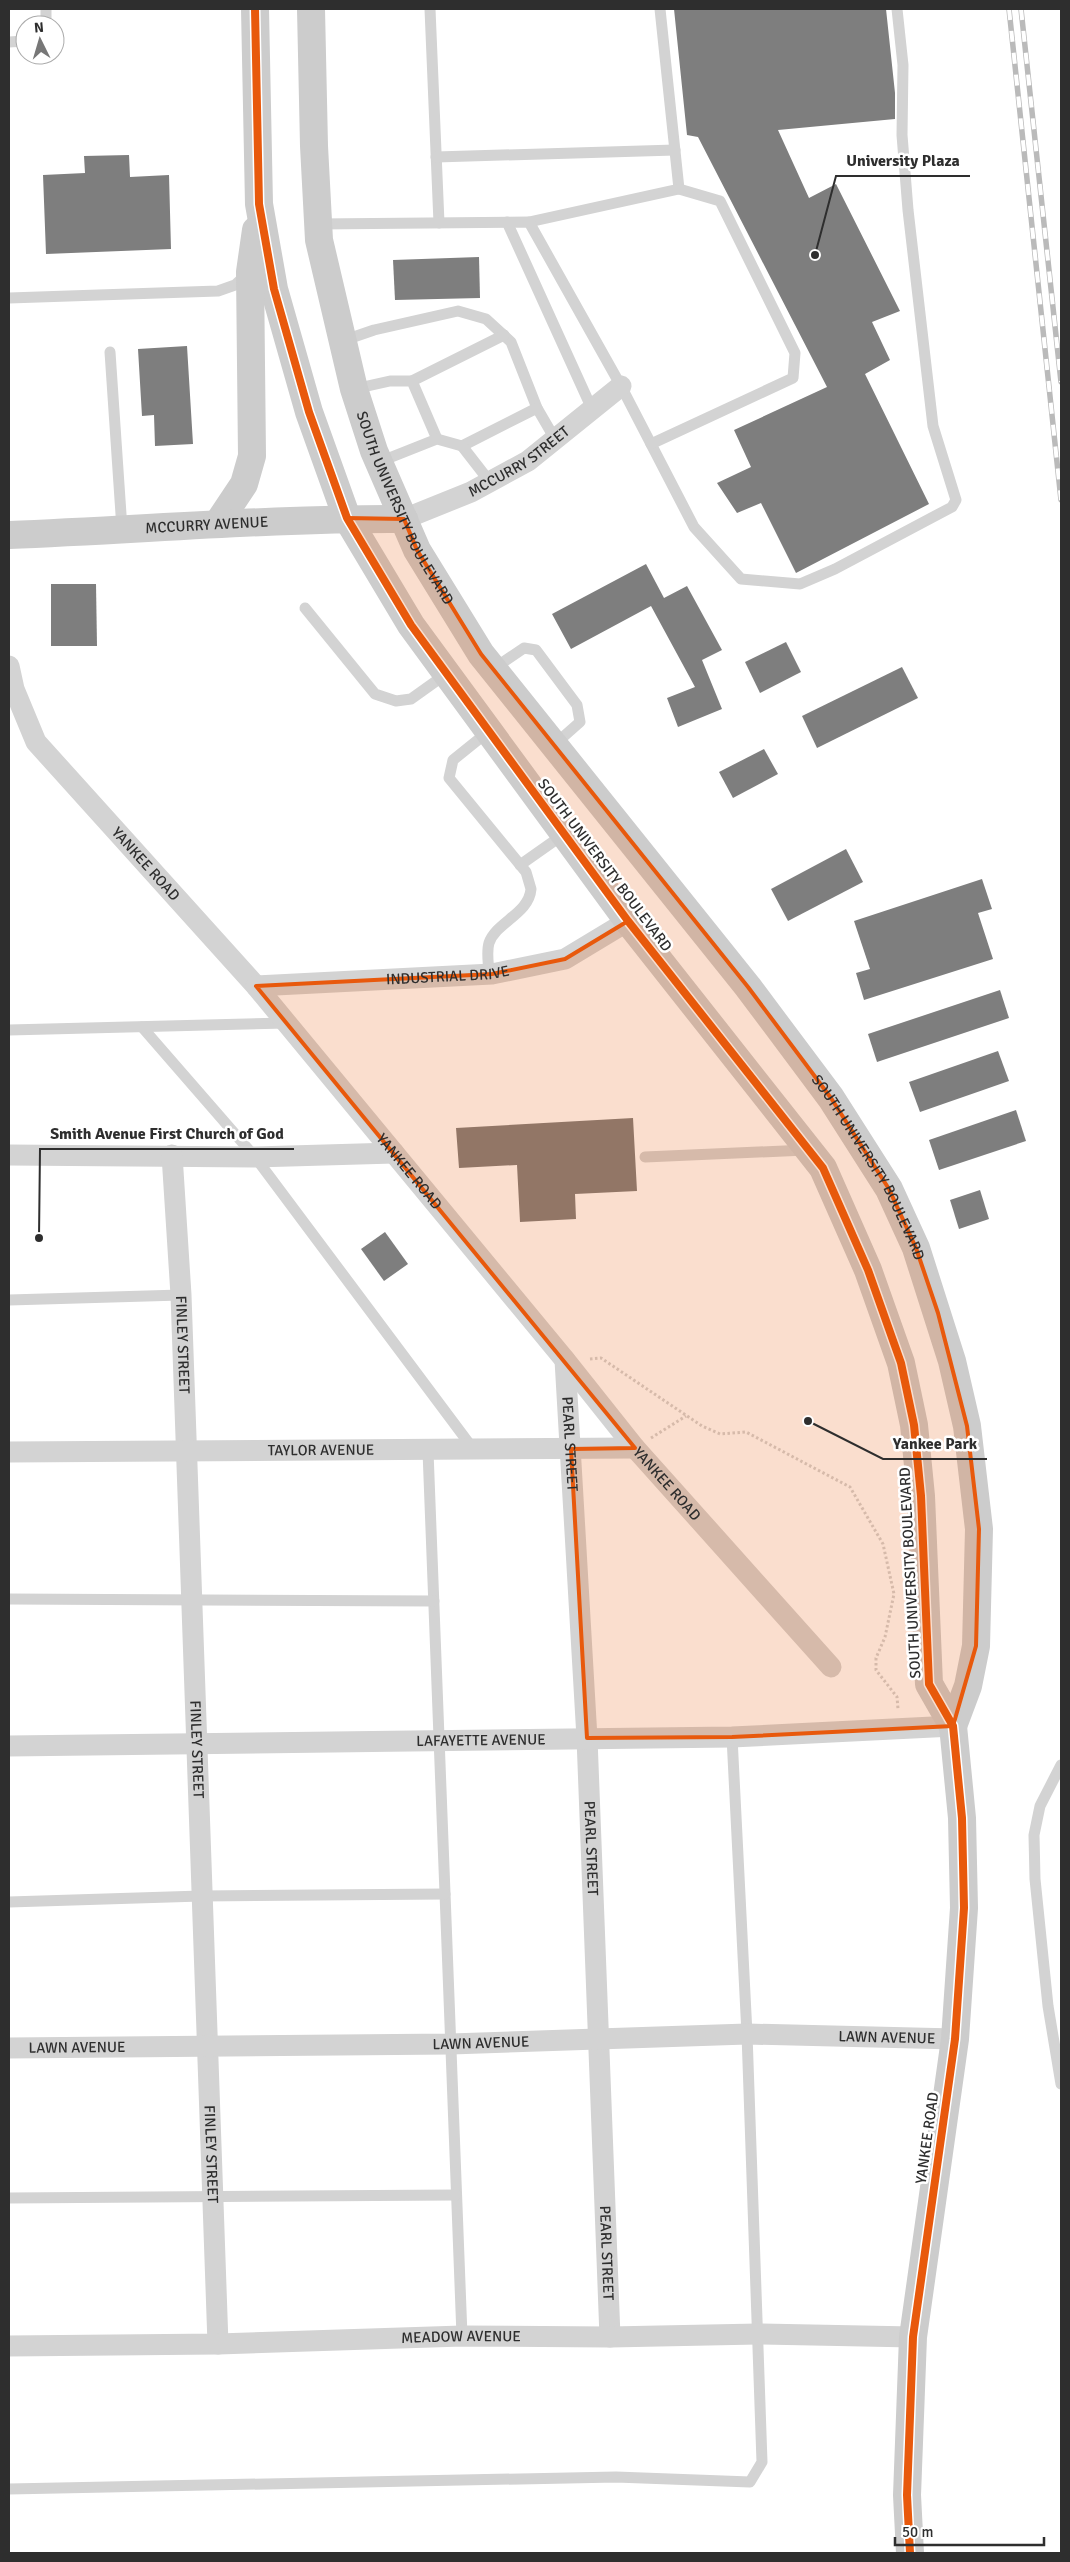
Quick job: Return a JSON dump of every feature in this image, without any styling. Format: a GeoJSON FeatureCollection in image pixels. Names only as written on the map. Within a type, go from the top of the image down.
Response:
{"type":"FeatureCollection","features":[{"type":"Feature","properties":{"kind":"street","name":"SOUTH UNIVERSITY BOULEVARD"},"geometry":{"type":"LineString","coordinates":[[255,9],[259,204],[274,289],[309,412],[347,518],[410,625],[628,921],[823,1168],[868,1270],[902,1363],[914,1425],[921,1496],[929,1684],[953,1726]]}},
{"type":"Feature","properties":{"kind":"street","name":"SOUTH UNIVERSITY BOULEVARD"},"geometry":{"type":"LineString","coordinates":[[311,9],[314,146],[319,240],[354,389],[379,462],[417,550],[452,608],[493,669],[748,987],[831,1098],[889,1189],[916,1248],[952,1361],[968,1426],[979,1529],[976,1646],[968,1686],[953,1726]]}},
{"type":"Feature","properties":{"kind":"street"},"geometry":{"type":"LineString","coordinates":[[218,523],[244,484],[252,456],[250,272],[259,204]]}},
{"type":"Feature","properties":{"kind":"street","name":"MCCURRY STREET"},"geometry":{"type":"LineString","coordinates":[[404,519],[471,492],[528,460],[621,386]]}},
{"type":"Feature","properties":{"kind":"street","name":"MCCURRY AVENUE"},"geometry":{"type":"LineString","coordinates":[[9,535],[122,531],[218,523],[347,518],[404,519]]}},
{"type":"Feature","properties":{"kind":"street","name":"YANKEE ROAD"},"geometry":{"type":"LineString","coordinates":[[9,666],[14,690],[36,742],[256,986],[565,1360],[635,1448],[831,1667]]}},
{"type":"Feature","properties":{"kind":"street","name":"INDUSTRIAL DRIVE"},"geometry":{"type":"LineString","coordinates":[[256,986],[489,974],[565,958],[628,921]]}},
{"type":"Feature","properties":{"kind":"street"},"geometry":{"type":"LineString","coordinates":[[9,1155],[255,1157],[394,1153]]}},
{"type":"Feature","properties":{"kind":"street","name":"FINLEY STREET"},"geometry":{"type":"LineString","coordinates":[[172,1155],[182,1295],[201,1896],[218,2344]]}},
{"type":"Feature","properties":{"kind":"street","name":"PEARL STREET"},"geometry":{"type":"LineString","coordinates":[[565,1360],[587,1738],[610,2337]]}},
{"type":"Feature","properties":{"kind":"street","name":"TAYLOR AVENUE"},"geometry":{"type":"LineString","coordinates":[[9,1452],[186,1450],[475,1451],[635,1448]]}},
{"type":"Feature","properties":{"kind":"street","name":"YANKEE ROAD"},"geometry":{"type":"LineString","coordinates":[[910,2553],[907,2495],[913,2337],[955,2039],[964,1908],[962,1818],[953,1726]]}},
{"type":"Feature","properties":{"kind":"street","name":"LAFAYETTE AVENUE"},"geometry":{"type":"LineString","coordinates":[[9,1746],[732,1737],[898,1727],[953,1726]]}},
{"type":"Feature","properties":{"kind":"street","name":"LAWN AVENUE"},"geometry":{"type":"LineString","coordinates":[[9,2048],[451,2044],[747,2034],[955,2039]]}},
{"type":"Feature","properties":{"kind":"street","name":"MEADOW AVENUE"},"geometry":{"type":"LineString","coordinates":[[9,2346],[218,2344],[462,2336],[610,2337],[758,2334],[913,2337]]}},
{"type":"Feature","properties":{"kind":"lane"},"geometry":{"type":"LineString","coordinates":[[430,9],[439,223]]}},
{"type":"Feature","properties":{"kind":"lane"},"geometry":{"type":"LineString","coordinates":[[660,9],[679,189]]}},
{"type":"Feature","properties":{"kind":"lane"},"geometry":{"type":"LineString","coordinates":[[529,222],[621,386],[694,527],[741,580],[800,584],[835,569],[952,507],[956,500],[933,426],[911,238],[902,134],[903,65],[897,9]]}},
{"type":"Feature","properties":{"kind":"lane"},"geometry":{"type":"LineString","coordinates":[[436,157],[675,150]]}},
{"type":"Feature","properties":{"kind":"lane"},"geometry":{"type":"LineString","coordinates":[[318,224],[529,222],[679,189],[720,201],[796,353],[793,378],[651,444]]}},
{"type":"Feature","properties":{"kind":"lane"},"geometry":{"type":"LineString","coordinates":[[507,222],[592,409]]}},
{"type":"Feature","properties":{"kind":"lane"},"geometry":{"type":"LineString","coordinates":[[9,298],[218,291],[235,285],[250,272]]}},
{"type":"Feature","properties":{"kind":"lane"},"geometry":{"type":"LineString","coordinates":[[342,341],[374,330],[458,311],[486,319],[512,342],[537,408],[555,439]]}},
{"type":"Feature","properties":{"kind":"lane"},"geometry":{"type":"LineString","coordinates":[[354,389],[390,380],[412,381],[504,335]]}},
{"type":"Feature","properties":{"kind":"lane"},"geometry":{"type":"LineString","coordinates":[[110,352],[122,531]]}},
{"type":"Feature","properties":{"kind":"lane"},"geometry":{"type":"LineString","coordinates":[[412,381],[437,439]]}},
{"type":"Feature","properties":{"kind":"lane"},"geometry":{"type":"LineString","coordinates":[[462,446],[537,408]]}},
{"type":"Feature","properties":{"kind":"lane"},"geometry":{"type":"LineString","coordinates":[[379,462],[437,439],[462,446],[490,482]]}},
{"type":"Feature","properties":{"kind":"lane"},"geometry":{"type":"LineString","coordinates":[[305,608],[375,694],[396,701],[411,699],[446,674]]}},
{"type":"Feature","properties":{"kind":"lane"},"geometry":{"type":"LineString","coordinates":[[493,669],[524,648],[536,650],[577,705],[580,722],[553,746]]}},
{"type":"Feature","properties":{"kind":"lane"},"geometry":{"type":"LineString","coordinates":[[488,731],[453,760],[449,778],[520,864],[529,877],[531,894],[519,910],[493,936],[488,946],[489,974]]}},
{"type":"Feature","properties":{"kind":"lane"},"geometry":{"type":"LineString","coordinates":[[520,864],[564,834]]}},
{"type":"Feature","properties":{"kind":"lane"},"geometry":{"type":"LineString","coordinates":[[9,1030],[286,1023]]}},
{"type":"Feature","properties":{"kind":"lane"},"geometry":{"type":"LineString","coordinates":[[142,1027],[255,1157],[475,1451]]}},
{"type":"Feature","properties":{"kind":"lane"},"geometry":{"type":"LineString","coordinates":[[645,1157],[810,1150]]}},
{"type":"Feature","properties":{"kind":"lane"},"geometry":{"type":"LineString","coordinates":[[9,1300],[182,1295]]}},
{"type":"Feature","properties":{"kind":"lane"},"geometry":{"type":"LineString","coordinates":[[428,1451],[462,2336]]}},
{"type":"Feature","properties":{"kind":"lane"},"geometry":{"type":"LineString","coordinates":[[9,1599],[434,1601]]}},
{"type":"Feature","properties":{"kind":"lane"},"geometry":{"type":"LineString","coordinates":[[9,2490],[616,2477],[750,2482],[762,2462],[747,2034],[732,1737]]}},
{"type":"Feature","properties":{"kind":"lane"},"geometry":{"type":"LineString","coordinates":[[1061,1765],[1040,1806],[1034,1835],[1035,1879],[1045,1976],[1061,2084]]}},
{"type":"Feature","properties":{"kind":"lane"},"geometry":{"type":"LineString","coordinates":[[9,1902],[201,1896],[445,1894]]}},
{"type":"Feature","properties":{"kind":"lane"},"geometry":{"type":"LineString","coordinates":[[9,2198],[456,2196]]}},
{"type":"Feature","properties":{"kind":"path"},"geometry":{"type":"LineString","coordinates":[[565,1360],[601,1358],[702,1426],[720,1434],[746,1432],[850,1487],[883,1544],[894,1594],[885,1637],[876,1658],[876,1670],[897,1697],[898,1727]]}},
{"type":"Feature","properties":{"kind":"path"},"geometry":{"type":"LineString","coordinates":[[635,1448],[686,1416]]}},
{"type":"Feature","properties":{"kind":"highlighted area"},"geometry":{"type":"Polygon","coordinates":[[[347,518],[404,519],[417,550],[481,654],[748,987],[831,1098],[889,1189],[916,1248],[938,1313],[967,1426],[979,1529],[976,1646],[953,1726],[732,1737],[587,1738],[571,1449],[635,1448],[256,986],[492,974],[565,959],[628,921],[411,625],[347,518]]]}},
{"type":"Feature","properties":{"kind":"building"},"geometry":{"type":"Polygon","coordinates":[[[674,9],[886,9],[895,93],[895,119],[778,130],[809,198],[836,184],[900,311],[872,322],[890,360],[865,374],[929,504],[796,573],[761,503],[737,513],[717,483],[751,467],[734,430],[827,387],[698,137],[687,135],[674,9]]]}},
{"type":"Feature","properties":{"kind":"building"},"geometry":{"type":"Polygon","coordinates":[[[129,155],[130,177],[169,175],[171,249],[46,254],[43,175],[85,173],[84,156],[129,155]]]}},
{"type":"Feature","properties":{"kind":"building"},"geometry":{"type":"Polygon","coordinates":[[[479,257],[480,298],[395,300],[393,260],[479,257]]]}},
{"type":"Feature","properties":{"kind":"building"},"geometry":{"type":"Polygon","coordinates":[[[187,346],[193,444],[155,446],[154,415],[142,416],[138,349],[187,346]]]}},
{"type":"Feature","properties":{"kind":"building"},"geometry":{"type":"Polygon","coordinates":[[[646,564],[664,598],[687,586],[722,650],[702,660],[722,709],[678,727],[667,698],[695,687],[651,606],[571,649],[552,614],[646,564]]]}},
{"type":"Feature","properties":{"kind":"building"},"geometry":{"type":"Polygon","coordinates":[[[51,584],[96,584],[97,646],[51,646],[51,584]]]}},
{"type":"Feature","properties":{"kind":"building"},"geometry":{"type":"Polygon","coordinates":[[[786,642],[801,672],[760,693],[745,662],[786,642]]]}},
{"type":"Feature","properties":{"kind":"building"},"geometry":{"type":"Polygon","coordinates":[[[902,667],[918,698],[817,748],[802,716],[902,667]]]}},
{"type":"Feature","properties":{"kind":"building"},"geometry":{"type":"Polygon","coordinates":[[[764,749],[778,774],[733,798],[719,772],[764,749]]]}},
{"type":"Feature","properties":{"kind":"building"},"geometry":{"type":"Polygon","coordinates":[[[846,849],[863,882],[788,921],[771,889],[846,849]]]}},
{"type":"Feature","properties":{"kind":"building"},"geometry":{"type":"Polygon","coordinates":[[[982,879],[992,909],[978,913],[993,959],[864,1000],[856,973],[870,969],[854,921],[982,879]]]}},
{"type":"Feature","properties":{"kind":"building"},"geometry":{"type":"Polygon","coordinates":[[[1000,990],[1009,1018],[877,1062],[868,1034],[1000,990]]]}},
{"type":"Feature","properties":{"kind":"building"},"geometry":{"type":"Polygon","coordinates":[[[998,1051],[1009,1081],[920,1112],[909,1082],[998,1051]]]}},
{"type":"Feature","properties":{"kind":"building"},"geometry":{"type":"Polygon","coordinates":[[[1016,1110],[1026,1141],[939,1170],[929,1140],[1016,1110]]]}},
{"type":"Feature","properties":{"kind":"building"},"geometry":{"type":"Polygon","coordinates":[[[633,1118],[637,1191],[575,1194],[576,1219],[520,1222],[517,1165],[459,1168],[456,1128],[633,1118]]]}},
{"type":"Feature","properties":{"kind":"building"},"geometry":{"type":"Polygon","coordinates":[[[980,1190],[989,1219],[959,1229],[950,1200],[980,1190]]]}},
{"type":"Feature","properties":{"kind":"building"},"geometry":{"type":"Polygon","coordinates":[[[385,1232],[408,1264],[384,1281],[361,1249],[385,1232]]]}},
{"type":"Feature","properties":{"kind":"railway"},"geometry":{"type":"LineString","coordinates":[[1009,9],[1061,500]]}},
{"type":"Feature","properties":{"kind":"railway"},"geometry":{"type":"LineString","coordinates":[[1021,9],[1061,382]]}},
{"type":"Feature","properties":{"kind":"cycle path"},"geometry":{"type":"LineString","coordinates":[[255,9],[259,204],[274,289],[309,412],[347,518],[411,625],[628,921],[823,1168],[868,1270],[901,1363],[914,1425],[921,1496],[929,1684],[953,1726],[962,1818],[964,1908],[955,2039],[913,2337],[907,2495],[910,2553]]}},
{"type":"Feature","properties":{"kind":"place","name":"University Plaza"},"geometry":{"type":"Point","coordinates":[815,255]}},
{"type":"Feature","properties":{"kind":"place","name":"Smith Avenue First Church of God"},"geometry":{"type":"Point","coordinates":[39,1238]}},
{"type":"Feature","properties":{"kind":"place","name":"Yankee Park"},"geometry":{"type":"Point","coordinates":[808,1421]}}]}
